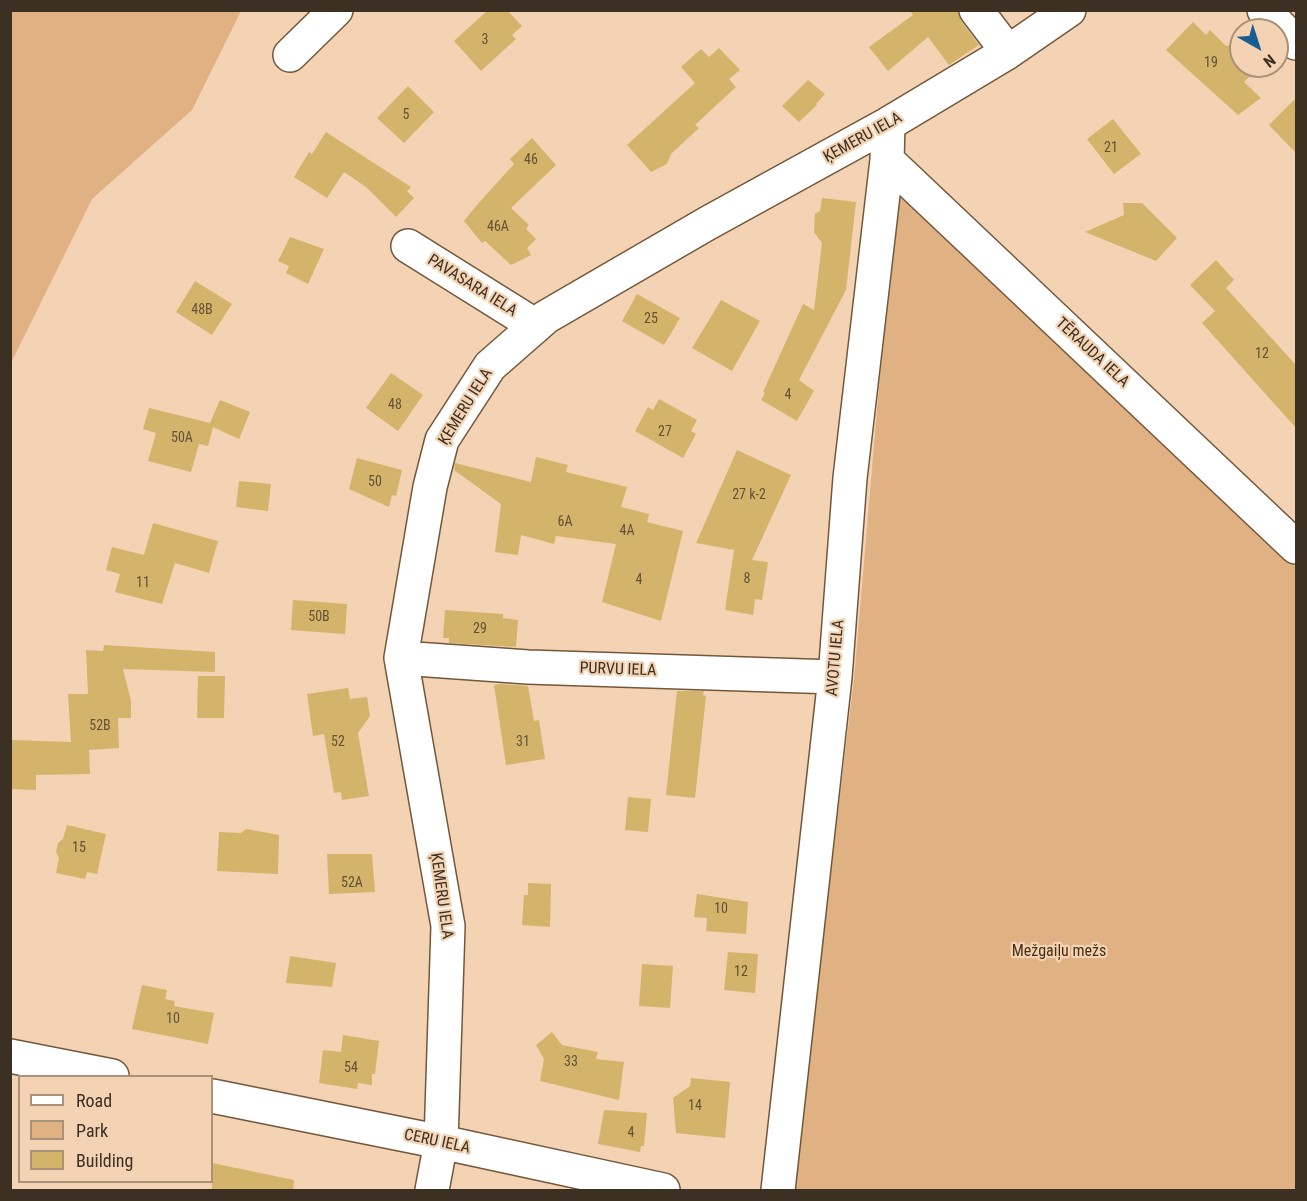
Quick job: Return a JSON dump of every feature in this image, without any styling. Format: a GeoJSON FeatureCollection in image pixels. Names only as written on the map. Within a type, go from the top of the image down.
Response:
{"type":"FeatureCollection","features":[{"type":"Feature","properties":{"kind":"street"},"geometry":{"type":"LineString","coordinates":[[290,55],[336,10]]}},
{"type":"Feature","properties":{"kind":"street"},"geometry":{"type":"LineString","coordinates":[[976,10],[1008,52]]}},
{"type":"Feature","properties":{"kind":"street","name":"ĶEMERU IELA"},"geometry":{"type":"LineString","coordinates":[[432,1191],[441,1143],[448,926],[401,658],[430,487],[442,440],[490,366],[546,317],[708,223],[888,124],[1008,52],[1069,10]]}},
{"type":"Feature","properties":{"kind":"street"},"geometry":{"type":"LineString","coordinates":[[1264,10],[1296,43]]}},
{"type":"Feature","properties":{"kind":"street","name":"AVOTU IELA"},"geometry":{"type":"LineString","coordinates":[[778,1191],[835,677],[850,478],[887,160],[888,124]]}},
{"type":"Feature","properties":{"kind":"street","name":"TĒRAUDA IELA"},"geometry":{"type":"LineString","coordinates":[[887,160],[1296,547]]}},
{"type":"Feature","properties":{"kind":"street","name":"PAVASARA IELA"},"geometry":{"type":"LineString","coordinates":[[408,246],[536,326]]}},
{"type":"Feature","properties":{"kind":"street","name":"PURVU IELA"},"geometry":{"type":"LineString","coordinates":[[401,658],[528,667],[835,677]]}},
{"type":"Feature","properties":{"kind":"street"},"geometry":{"type":"LineString","coordinates":[[10,1056],[102,1075]]}},
{"type":"Feature","properties":{"kind":"street","name":"CERU IELA"},"geometry":{"type":"LineString","coordinates":[[213,1096],[663,1191]]}},
{"type":"Feature","properties":{"kind":"green space"},"geometry":{"type":"Polygon","coordinates":[[[11,10],[241,11],[192,110],[92,199],[11,363],[11,10]]]}},
{"type":"Feature","properties":{"kind":"green space","name":"Mežgaiļu mežs"},"geometry":{"type":"Polygon","coordinates":[[[896,187],[1296,567],[1296,1190],[793,1190],[854,679],[896,187]]]}},
{"type":"Feature","properties":{"kind":"building"},"geometry":{"type":"Polygon","coordinates":[[[488,10],[507,10],[522,26],[512,35],[516,39],[481,71],[454,41],[488,10]]]}},
{"type":"Feature","properties":{"kind":"building"},"geometry":{"type":"Polygon","coordinates":[[[909,10],[958,10],[961,21],[979,45],[949,65],[928,37],[888,71],[869,47],[913,15],[909,10]]]}},
{"type":"Feature","properties":{"kind":"building"},"geometry":{"type":"Polygon","coordinates":[[[1193,22],[1206,35],[1210,30],[1226,46],[1229,46],[1229,78],[1248,78],[1244,82],[1261,98],[1238,115],[1166,50],[1193,22]]]}},
{"type":"Feature","properties":{"kind":"building"},"geometry":{"type":"Polygon","coordinates":[[[719,48],[740,70],[729,79],[736,87],[695,125],[699,128],[671,154],[667,164],[651,172],[627,145],[695,83],[681,67],[701,49],[709,57],[719,48]]]}},
{"type":"Feature","properties":{"kind":"building"},"geometry":{"type":"Polygon","coordinates":[[[808,80],[825,94],[799,122],[782,106],[808,80]]]}},
{"type":"Feature","properties":{"kind":"building"},"geometry":{"type":"Polygon","coordinates":[[[408,86],[434,112],[404,143],[377,118],[408,86]]]}},
{"type":"Feature","properties":{"kind":"building"},"geometry":{"type":"Polygon","coordinates":[[[1296,98],[1296,153],[1269,125],[1296,98]]]}},
{"type":"Feature","properties":{"kind":"building"},"geometry":{"type":"Polygon","coordinates":[[[1113,119],[1141,154],[1114,174],[1087,139],[1113,119]]]}},
{"type":"Feature","properties":{"kind":"building"},"geometry":{"type":"Polygon","coordinates":[[[326,132],[411,187],[407,191],[414,198],[396,217],[366,187],[344,172],[327,198],[294,177],[309,152],[312,154],[326,132]]]}},
{"type":"Feature","properties":{"kind":"building"},"geometry":{"type":"Polygon","coordinates":[[[532,138],[556,165],[511,208],[529,225],[526,229],[536,239],[527,248],[531,255],[511,265],[485,241],[482,243],[464,221],[514,164],[510,159],[532,138]]]}},
{"type":"Feature","properties":{"kind":"building"},"geometry":{"type":"Polygon","coordinates":[[[822,198],[856,202],[846,290],[799,380],[814,391],[797,421],[761,400],[803,304],[814,310],[822,243],[814,232],[815,214],[820,211],[822,198]]]}},
{"type":"Feature","properties":{"kind":"building"},"geometry":{"type":"Polygon","coordinates":[[[1123,203],[1142,203],[1177,238],[1156,261],[1085,232],[1124,215],[1123,203]]]}},
{"type":"Feature","properties":{"kind":"building"},"geometry":{"type":"Polygon","coordinates":[[[290,237],[324,249],[308,284],[286,273],[289,266],[278,261],[290,237]]]}},
{"type":"Feature","properties":{"kind":"building"},"geometry":{"type":"Polygon","coordinates":[[[1216,260],[1234,280],[1226,288],[1296,365],[1296,428],[1202,323],[1215,311],[1190,285],[1216,260]]]}},
{"type":"Feature","properties":{"kind":"building"},"geometry":{"type":"Polygon","coordinates":[[[195,281],[232,304],[212,335],[176,312],[195,281]]]}},
{"type":"Feature","properties":{"kind":"building"},"geometry":{"type":"Polygon","coordinates":[[[637,294],[680,318],[664,345],[622,321],[637,294]]]}},
{"type":"Feature","properties":{"kind":"building"},"geometry":{"type":"Polygon","coordinates":[[[721,300],[760,321],[732,371],[692,348],[721,300]]]}},
{"type":"Feature","properties":{"kind":"building"},"geometry":{"type":"Polygon","coordinates":[[[391,373],[423,395],[398,431],[366,408],[391,373]]]}},
{"type":"Feature","properties":{"kind":"building"},"geometry":{"type":"Polygon","coordinates":[[[659,399],[697,420],[691,431],[696,434],[683,458],[635,431],[648,407],[653,410],[659,399]]]}},
{"type":"Feature","properties":{"kind":"building"},"geometry":{"type":"Polygon","coordinates":[[[220,400],[250,412],[239,439],[213,427],[208,446],[199,444],[191,472],[148,461],[156,433],[143,429],[149,408],[210,423],[220,400]]]}},
{"type":"Feature","properties":{"kind":"building"},"geometry":{"type":"Polygon","coordinates":[[[737,450],[791,475],[752,560],[768,562],[762,600],[755,599],[753,615],[725,610],[734,550],[696,543],[737,450]]]}},
{"type":"Feature","properties":{"kind":"building"},"geometry":{"type":"Polygon","coordinates":[[[536,457],[568,465],[566,472],[627,487],[621,507],[649,514],[647,522],[683,531],[661,621],[602,602],[616,544],[556,536],[554,544],[521,535],[518,555],[495,552],[501,504],[454,470],[455,463],[531,482],[536,457]]]}},
{"type":"Feature","properties":{"kind":"building"},"geometry":{"type":"Polygon","coordinates":[[[357,458],[402,470],[396,496],[392,495],[389,507],[349,489],[357,458]]]}},
{"type":"Feature","properties":{"kind":"building"},"geometry":{"type":"Polygon","coordinates":[[[239,481],[271,484],[268,511],[236,507],[239,481]]]}},
{"type":"Feature","properties":{"kind":"building"},"geometry":{"type":"Polygon","coordinates":[[[153,523],[218,541],[209,573],[175,563],[162,604],[115,592],[120,574],[106,570],[112,547],[144,555],[153,523]]]}},
{"type":"Feature","properties":{"kind":"building"},"geometry":{"type":"Polygon","coordinates":[[[293,600],[347,604],[345,634],[291,630],[293,600]]]}},
{"type":"Feature","properties":{"kind":"building"},"geometry":{"type":"Polygon","coordinates":[[[445,610],[503,614],[503,618],[518,620],[516,647],[449,643],[449,638],[443,638],[445,610]]]}},
{"type":"Feature","properties":{"kind":"building"},"geometry":{"type":"Polygon","coordinates":[[[104,645],[215,652],[215,672],[123,669],[131,701],[131,718],[118,718],[119,748],[89,750],[90,774],[36,775],[36,790],[10,789],[10,740],[71,742],[68,694],[88,694],[86,650],[103,651],[104,645]]]}},
{"type":"Feature","properties":{"kind":"building"},"geometry":{"type":"Polygon","coordinates":[[[198,676],[225,676],[224,718],[197,718],[198,676]]]}},
{"type":"Feature","properties":{"kind":"building"},"geometry":{"type":"Polygon","coordinates":[[[494,685],[528,686],[534,721],[539,720],[545,759],[506,765],[494,685]]]}},
{"type":"Feature","properties":{"kind":"building"},"geometry":{"type":"Polygon","coordinates":[[[348,688],[350,699],[367,697],[370,716],[358,733],[369,796],[342,800],[341,792],[334,793],[324,734],[313,736],[307,694],[348,688]]]}},
{"type":"Feature","properties":{"kind":"building"},"geometry":{"type":"Polygon","coordinates":[[[677,691],[704,691],[703,695],[706,696],[695,798],[666,795],[677,691]]]}},
{"type":"Feature","properties":{"kind":"building"},"geometry":{"type":"Polygon","coordinates":[[[628,797],[651,799],[648,832],[625,830],[628,797]]]}},
{"type":"Feature","properties":{"kind":"building"},"geometry":{"type":"Polygon","coordinates":[[[67,825],[106,834],[97,874],[87,872],[85,879],[56,873],[59,858],[56,852],[58,843],[63,839],[67,825]]]}},
{"type":"Feature","properties":{"kind":"building"},"geometry":{"type":"Polygon","coordinates":[[[246,829],[279,835],[278,874],[217,871],[219,832],[241,833],[246,829]]]}},
{"type":"Feature","properties":{"kind":"building"},"geometry":{"type":"Polygon","coordinates":[[[327,854],[372,854],[375,892],[329,894],[327,854]]]}},
{"type":"Feature","properties":{"kind":"building"},"geometry":{"type":"Polygon","coordinates":[[[528,883],[551,884],[550,927],[522,925],[524,895],[528,895],[528,883]]]}},
{"type":"Feature","properties":{"kind":"building"},"geometry":{"type":"Polygon","coordinates":[[[697,894],[748,902],[746,934],[706,931],[707,918],[694,917],[697,894]]]}},
{"type":"Feature","properties":{"kind":"building"},"geometry":{"type":"Polygon","coordinates":[[[728,952],[758,954],[755,993],[724,990],[728,952]]]}},
{"type":"Feature","properties":{"kind":"building"},"geometry":{"type":"Polygon","coordinates":[[[290,956],[336,963],[332,987],[286,983],[290,956]]]}},
{"type":"Feature","properties":{"kind":"building"},"geometry":{"type":"Polygon","coordinates":[[[642,964],[673,966],[670,1008],[639,1006],[642,964]]]}},
{"type":"Feature","properties":{"kind":"building"},"geometry":{"type":"Polygon","coordinates":[[[142,985],[167,990],[165,999],[175,1001],[174,1006],[214,1013],[208,1044],[132,1029],[142,985]]]}},
{"type":"Feature","properties":{"kind":"building"},"geometry":{"type":"Polygon","coordinates":[[[552,1032],[562,1045],[598,1052],[596,1059],[624,1062],[619,1100],[540,1081],[544,1059],[536,1045],[552,1032]]]}},
{"type":"Feature","properties":{"kind":"building"},"geometry":{"type":"Polygon","coordinates":[[[343,1035],[379,1041],[372,1085],[358,1083],[357,1089],[319,1083],[323,1050],[341,1052],[343,1035]]]}},
{"type":"Feature","properties":{"kind":"building"},"geometry":{"type":"Polygon","coordinates":[[[691,1078],[730,1082],[725,1138],[676,1133],[673,1098],[690,1086],[691,1078]]]}},
{"type":"Feature","properties":{"kind":"building"},"geometry":{"type":"Polygon","coordinates":[[[604,1110],[647,1113],[644,1146],[641,1146],[640,1152],[598,1144],[604,1110]]]}},
{"type":"Feature","properties":{"kind":"building"},"geometry":{"type":"Polygon","coordinates":[[[213,1163],[294,1180],[293,1191],[212,1191],[213,1163]]]}}]}
